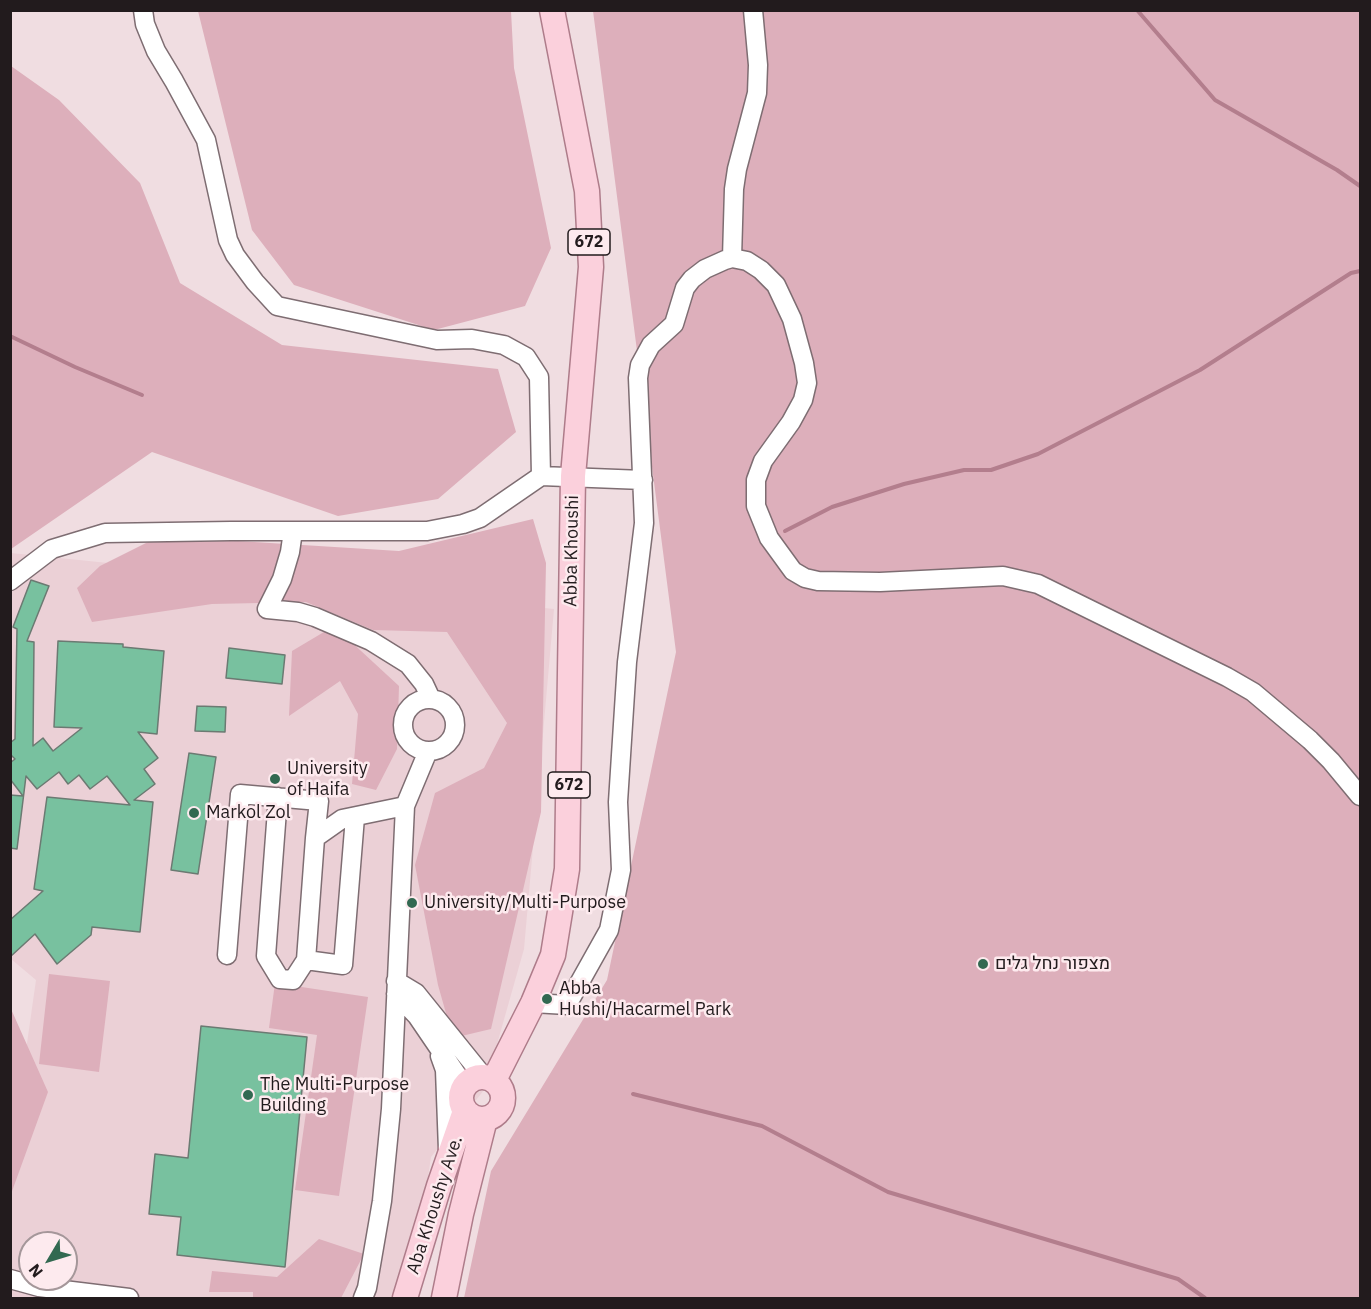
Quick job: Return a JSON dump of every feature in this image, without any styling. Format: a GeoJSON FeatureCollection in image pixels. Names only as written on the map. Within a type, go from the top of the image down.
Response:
{"type":"FeatureCollection","features":[{"type":"Feature","properties":{"kind":"main road","name":"Abba Khoushi"},"geometry":{"type":"LineString","coordinates":[[480,1081],[533,1003],[553,955],[567,869],[573,476],[591,267],[587,191],[552,10]]}},
{"type":"Feature","properties":{"kind":"main road","name":"672"},"geometry":{"type":"LineString","coordinates":[[480,1081],[502,1091],[503,1103],[496,1114],[475,1115],[462,1106],[460,1096],[480,1081]]}},
{"type":"Feature","properties":{"kind":"main road","name":"Aba Khoushy Ave."},"geometry":{"type":"LineString","coordinates":[[405,1299],[439,1186],[450,1158],[475,1115]]}},
{"type":"Feature","properties":{"kind":"main road","name":"Aba Khoushy Ave."},"geometry":{"type":"LineString","coordinates":[[444,1299],[461,1214],[475,1115]]}},
{"type":"Feature","properties":{"kind":"street"},"geometry":{"type":"LineString","coordinates":[[143,10],[145,24],[156,51],[206,140],[228,240],[235,255],[255,282],[277,306],[437,340],[472,339],[504,345],[526,357],[539,377],[541,476]]}},
{"type":"Feature","properties":{"kind":"street"},"geometry":{"type":"LineString","coordinates":[[732,258],[734,189],[737,169],[757,93],[758,65],[753,10]]}},
{"type":"Feature","properties":{"kind":"street"},"geometry":{"type":"LineString","coordinates":[[533,1003],[567,1005],[609,930],[621,870],[618,802],[627,662],[644,523],[638,378],[640,365],[651,345],[674,324],[685,288],[692,279],[705,269],[732,258],[747,261],[761,270],[776,285],[792,319],[804,363],[807,383],[803,400],[764,461],[756,480],[756,506],[769,538],[793,571],[805,578],[829,582],[1003,576],[1038,584],[1253,692],[1310,740],[1360,796]]}},
{"type":"Feature","properties":{"kind":"street"},"geometry":{"type":"LineString","coordinates":[[10,581],[52,549],[105,533],[427,531],[480,518],[541,476],[643,480]]}},
{"type":"Feature","properties":{"kind":"street"},"geometry":{"type":"LineString","coordinates":[[293,531],[282,579],[267,609],[298,612],[315,617],[371,641],[408,664],[424,684],[431,699]]}},
{"type":"Feature","properties":{"kind":"street"},"geometry":{"type":"LineString","coordinates":[[431,699],[440,701],[453,713],[455,731],[445,746],[428,751],[413,745],[408,739],[404,723],[405,715],[415,703],[431,699]]}},
{"type":"Feature","properties":{"kind":"street"},"geometry":{"type":"LineString","coordinates":[[363,1299],[367,1288],[382,1201],[391,1109],[405,806],[428,751]]}},
{"type":"Feature","properties":{"kind":"street"},"geometry":{"type":"LineString","coordinates":[[227,955],[240,794],[278,797],[319,801],[306,960],[293,980],[280,979],[266,956],[278,797]]}},
{"type":"Feature","properties":{"kind":"street"},"geometry":{"type":"LineString","coordinates":[[315,838],[342,819],[405,806]]}},
{"type":"Feature","properties":{"kind":"street"},"geometry":{"type":"LineString","coordinates":[[306,960],[343,965],[355,817]]}},
{"type":"Feature","properties":{"kind":"street"},"geometry":{"type":"LineString","coordinates":[[398,939],[416,993],[480,1081]]}},
{"type":"Feature","properties":{"kind":"street"},"geometry":{"type":"LineString","coordinates":[[396,988],[416,993]]}},
{"type":"Feature","properties":{"kind":"street"},"geometry":{"type":"LineString","coordinates":[[396,988],[438,1046],[480,1081]]}},
{"type":"Feature","properties":{"kind":"street"},"geometry":{"type":"LineString","coordinates":[[438,1046],[445,1070],[447,1139],[450,1158]]}},
{"type":"Feature","properties":{"kind":"street"},"geometry":{"type":"LineString","coordinates":[[10,1279],[39,1287],[129,1299]]}},
{"type":"Feature","properties":{"kind":"shaded area"},"geometry":{"type":"Polygon","coordinates":[[[198,11],[511,11],[514,68],[551,248],[525,306],[434,330],[294,285],[252,230],[198,11]]]}},
{"type":"Feature","properties":{"kind":"shaded area"},"geometry":{"type":"Polygon","coordinates":[[[593,11],[1360,11],[1360,1298],[464,1298],[491,1171],[607,980],[676,652],[593,11]]]}},
{"type":"Feature","properties":{"kind":"shaded area"},"geometry":{"type":"Polygon","coordinates":[[[11,66],[59,100],[140,183],[180,283],[282,345],[498,369],[516,432],[438,499],[338,516],[152,452],[11,549],[11,66]]]}},
{"type":"Feature","properties":{"kind":"shaded area"},"geometry":{"type":"Polygon","coordinates":[[[533,519],[546,563],[541,812],[491,1029],[453,1038],[438,985],[415,865],[435,793],[484,768],[507,723],[447,632],[373,630],[306,602],[212,604],[92,622],[77,588],[100,566],[148,542],[238,541],[399,551],[533,519]]]}},
{"type":"Feature","properties":{"kind":"shaded area","name":"University of Haifa"},"geometry":{"type":"Polygon","coordinates":[[[11,553],[554,609],[524,949],[484,1090],[431,1157],[410,1298],[11,1298],[11,1156],[36,980],[11,959],[11,553]]]}},
{"type":"Feature","properties":{"kind":"shaded area"},"geometry":{"type":"Polygon","coordinates":[[[334,626],[399,686],[397,749],[376,790],[352,784],[358,714],[340,681],[289,716],[292,651],[334,626]]]}},
{"type":"Feature","properties":{"kind":"shaded area"},"geometry":{"type":"Polygon","coordinates":[[[49,974],[110,981],[99,1072],[39,1064],[49,974]]]}},
{"type":"Feature","properties":{"kind":"shaded area"},"geometry":{"type":"Polygon","coordinates":[[[275,983],[368,997],[339,1196],[295,1190],[317,1035],[269,1028],[275,983]]]}},
{"type":"Feature","properties":{"kind":"shaded area"},"geometry":{"type":"Polygon","coordinates":[[[11,1009],[48,1092],[10,1194],[11,1009]]]}},
{"type":"Feature","properties":{"kind":"shaded area"},"geometry":{"type":"Polygon","coordinates":[[[319,1239],[364,1254],[341,1298],[253,1298],[253,1292],[209,1292],[212,1271],[277,1277],[319,1239]]]}},
{"type":"Feature","properties":{"kind":"building"},"geometry":{"type":"Polygon","coordinates":[[[31,580],[49,586],[27,641],[34,642],[33,746],[43,738],[53,751],[82,728],[54,727],[58,641],[123,644],[123,647],[164,651],[157,734],[138,732],[158,758],[144,769],[155,784],[134,800],[153,802],[140,932],[92,927],[91,935],[57,964],[35,934],[10,957],[10,920],[43,891],[34,889],[47,797],[130,805],[107,776],[90,789],[79,775],[68,784],[59,772],[37,789],[26,776],[17,849],[10,848],[10,795],[23,796],[10,779],[10,763],[15,759],[10,754],[10,743],[15,739],[17,629],[13,627],[31,580]]]}},
{"type":"Feature","properties":{"kind":"building"},"geometry":{"type":"Polygon","coordinates":[[[229,648],[285,655],[282,684],[226,678],[229,648]]]}},
{"type":"Feature","properties":{"kind":"building"},"geometry":{"type":"Polygon","coordinates":[[[197,706],[226,707],[225,732],[195,731],[197,706]]]}},
{"type":"Feature","properties":{"kind":"building","name":"Markol Zol"},"geometry":{"type":"Polygon","coordinates":[[[189,753],[216,757],[198,874],[171,870],[189,753]]]}},
{"type":"Feature","properties":{"kind":"building","name":"The Multi-Purpose Building"},"geometry":{"type":"Polygon","coordinates":[[[201,1026],[307,1037],[285,1267],[177,1255],[181,1217],[149,1214],[155,1154],[188,1158],[201,1026]]]}},
{"type":"Feature","properties":{"kind":"waterway"},"geometry":{"type":"LineString","coordinates":[[1137,10],[1215,100],[1337,170],[1360,186]]}},
{"type":"Feature","properties":{"kind":"waterway"},"geometry":{"type":"LineString","coordinates":[[785,531],[832,507],[904,484],[964,470],[991,470],[1038,454],[1200,370],[1351,273],[1360,271]]}},
{"type":"Feature","properties":{"kind":"waterway"},"geometry":{"type":"LineString","coordinates":[[10,336],[142,395]]}},
{"type":"Feature","properties":{"kind":"waterway"},"geometry":{"type":"LineString","coordinates":[[633,1094],[762,1126],[888,1192],[1178,1279],[1205,1298]]}},
{"type":"Feature","properties":{"kind":"place","name":"University of Haifa"},"geometry":{"type":"Point","coordinates":[275,779]}},
{"type":"Feature","properties":{"kind":"place","name":"Markol Zol"},"geometry":{"type":"Point","coordinates":[194,813]}},
{"type":"Feature","properties":{"kind":"place","name":"University/Multi-Purpose"},"geometry":{"type":"Point","coordinates":[412,903]}},
{"type":"Feature","properties":{"kind":"place","name":"מצפור נחל גלים"},"geometry":{"type":"Point","coordinates":[983,964]}},
{"type":"Feature","properties":{"kind":"place","name":"Abba Hushi/Hacarmel Park"},"geometry":{"type":"Point","coordinates":[547,999]}},
{"type":"Feature","properties":{"kind":"place","name":"The Multi-Purpose Building"},"geometry":{"type":"Point","coordinates":[248,1095]}}]}
